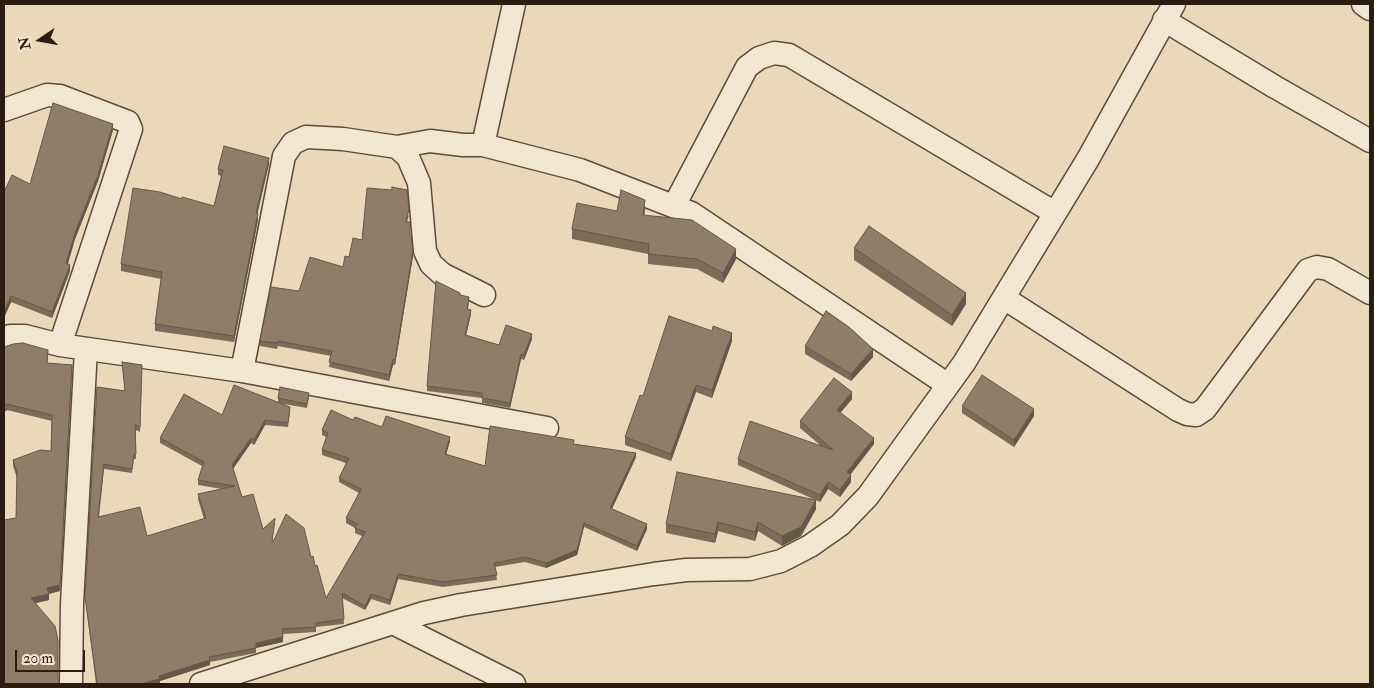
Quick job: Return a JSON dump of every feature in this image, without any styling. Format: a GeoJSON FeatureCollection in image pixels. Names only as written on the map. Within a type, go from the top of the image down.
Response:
{"type":"FeatureCollection","features":[{"type":"Feature","properties":{"kind":"street"},"geometry":{"type":"LineString","coordinates":[[483,145],[514,4]]}},
{"type":"Feature","properties":{"kind":"street"},"geometry":{"type":"LineString","coordinates":[[1362,4],[1370,10]]}},
{"type":"Feature","properties":{"kind":"street"},"geometry":{"type":"LineString","coordinates":[[201,684],[424,613],[461,605],[654,574],[686,570],[750,568],[781,561],[810,546],[840,525],[868,496],[973,349],[1088,159],[1169,12],[1275,87],[1370,141]]}},
{"type":"Feature","properties":{"kind":"street"},"geometry":{"type":"LineString","coordinates":[[674,206],[747,67],[759,58],[774,52],[789,55],[1055,213]]}},
{"type":"Feature","properties":{"kind":"street"},"geometry":{"type":"LineString","coordinates":[[4,110],[47,95],[60,96],[128,122],[131,130],[60,346]]}},
{"type":"Feature","properties":{"kind":"street"},"geometry":{"type":"LineString","coordinates":[[242,371],[284,156],[293,143],[306,137],[343,139],[397,147],[430,141],[463,145],[483,145],[580,170],[674,206],[691,213],[948,385]]}},
{"type":"Feature","properties":{"kind":"street"},"geometry":{"type":"LineString","coordinates":[[397,147],[408,158],[419,183],[425,251],[431,264],[442,274],[484,295]]}},
{"type":"Feature","properties":{"kind":"street"},"geometry":{"type":"LineString","coordinates":[[1004,298],[1178,410],[1196,415],[1205,409],[1308,270],[1317,267],[1328,269],[1370,293]]}},
{"type":"Feature","properties":{"kind":"street"},"geometry":{"type":"LineString","coordinates":[[4,340],[10,336],[26,336],[60,346],[242,371],[547,428]]}},
{"type":"Feature","properties":{"kind":"street"},"geometry":{"type":"LineString","coordinates":[[72,684],[72,604],[86,349]]}},
{"type":"Feature","properties":{"kind":"street"},"geometry":{"type":"LineString","coordinates":[[394,623],[514,684]]}},
{"type":"Feature","properties":{"kind":"building"},"geometry":{"type":"Polygon","coordinates":[[[53,103],[113,124],[98,175],[75,233],[66,263],[70,265],[52,312],[11,296],[4,312],[4,192],[12,175],[30,184],[53,103]]]}},
{"type":"Feature","properties":{"kind":"building"},"geometry":{"type":"Polygon","coordinates":[[[224,146],[269,158],[256,213],[258,213],[234,336],[155,324],[162,272],[121,264],[133,188],[160,192],[214,206],[223,170],[218,169],[224,146]]]}},
{"type":"Feature","properties":{"kind":"building"},"geometry":{"type":"Polygon","coordinates":[[[392,187],[407,190],[409,209],[406,222],[410,222],[410,237],[413,250],[395,360],[393,359],[389,375],[329,362],[332,351],[278,341],[277,343],[260,341],[271,287],[299,291],[310,257],[343,267],[345,256],[349,257],[353,238],[362,240],[367,188],[392,190],[392,187]]]}},
{"type":"Feature","properties":{"kind":"building"},"geometry":{"type":"Polygon","coordinates":[[[621,190],[645,200],[643,215],[692,220],[736,249],[723,273],[697,259],[648,254],[649,244],[572,229],[577,203],[617,211],[621,190]]]}},
{"type":"Feature","properties":{"kind":"building"},"geometry":{"type":"Polygon","coordinates":[[[869,226],[966,293],[952,315],[854,248],[869,226]]]}},
{"type":"Feature","properties":{"kind":"building"},"geometry":{"type":"Polygon","coordinates":[[[436,281],[460,293],[460,295],[469,297],[467,309],[471,310],[465,335],[499,345],[506,325],[532,334],[524,355],[521,354],[510,403],[482,398],[482,393],[427,386],[436,281]]]}},
{"type":"Feature","properties":{"kind":"building"},"geometry":{"type":"Polygon","coordinates":[[[826,311],[849,327],[873,349],[851,374],[805,346],[826,311]]]}},
{"type":"Feature","properties":{"kind":"building"},"geometry":{"type":"Polygon","coordinates":[[[669,316],[712,331],[713,326],[732,333],[712,390],[696,385],[671,454],[625,437],[640,395],[643,396],[669,316]]]}},
{"type":"Feature","properties":{"kind":"building"},"geometry":{"type":"Polygon","coordinates":[[[23,343],[48,350],[47,363],[72,365],[60,585],[47,588],[49,594],[31,598],[55,626],[58,640],[58,678],[60,684],[4,684],[4,520],[16,518],[17,472],[13,460],[40,450],[51,451],[52,415],[7,404],[4,405],[4,347],[23,343]]]}},
{"type":"Feature","properties":{"kind":"building"},"geometry":{"type":"Polygon","coordinates":[[[122,362],[142,365],[140,427],[135,425],[136,454],[134,454],[132,469],[104,464],[98,517],[140,507],[147,536],[206,518],[198,494],[235,486],[198,480],[204,462],[160,438],[184,394],[222,415],[234,385],[290,407],[288,423],[265,420],[254,440],[251,438],[232,465],[242,497],[253,494],[263,529],[275,518],[272,542],[286,514],[304,528],[311,557],[313,556],[315,566],[317,565],[326,598],[365,532],[355,528],[357,524],[346,518],[361,489],[339,478],[349,458],[322,450],[328,433],[322,430],[331,410],[353,420],[355,417],[382,427],[386,416],[450,437],[445,454],[485,466],[490,426],[574,440],[573,444],[636,453],[610,508],[647,524],[637,546],[584,523],[577,550],[546,563],[525,557],[494,563],[497,575],[443,582],[398,574],[390,600],[371,594],[365,606],[342,593],[344,619],[316,623],[316,627],[282,629],[283,637],[256,643],[256,648],[209,657],[210,660],[159,676],[160,679],[140,684],[97,684],[85,597],[97,387],[125,391],[122,362]]]}},
{"type":"Feature","properties":{"kind":"building"},"geometry":{"type":"Polygon","coordinates":[[[982,375],[1034,409],[1014,440],[962,406],[982,375]]]}},
{"type":"Feature","properties":{"kind":"building"},"geometry":{"type":"Polygon","coordinates":[[[834,378],[852,392],[837,410],[874,438],[847,472],[851,475],[840,490],[828,482],[820,495],[738,459],[750,421],[833,450],[800,421],[834,378]]]}},
{"type":"Feature","properties":{"kind":"building"},"geometry":{"type":"Polygon","coordinates":[[[280,387],[309,393],[307,404],[278,398],[280,387]]]}},
{"type":"Feature","properties":{"kind":"building"},"geometry":{"type":"Polygon","coordinates":[[[677,472],[816,500],[801,527],[782,536],[758,522],[755,532],[718,522],[715,534],[666,524],[677,472]]]}}]}
